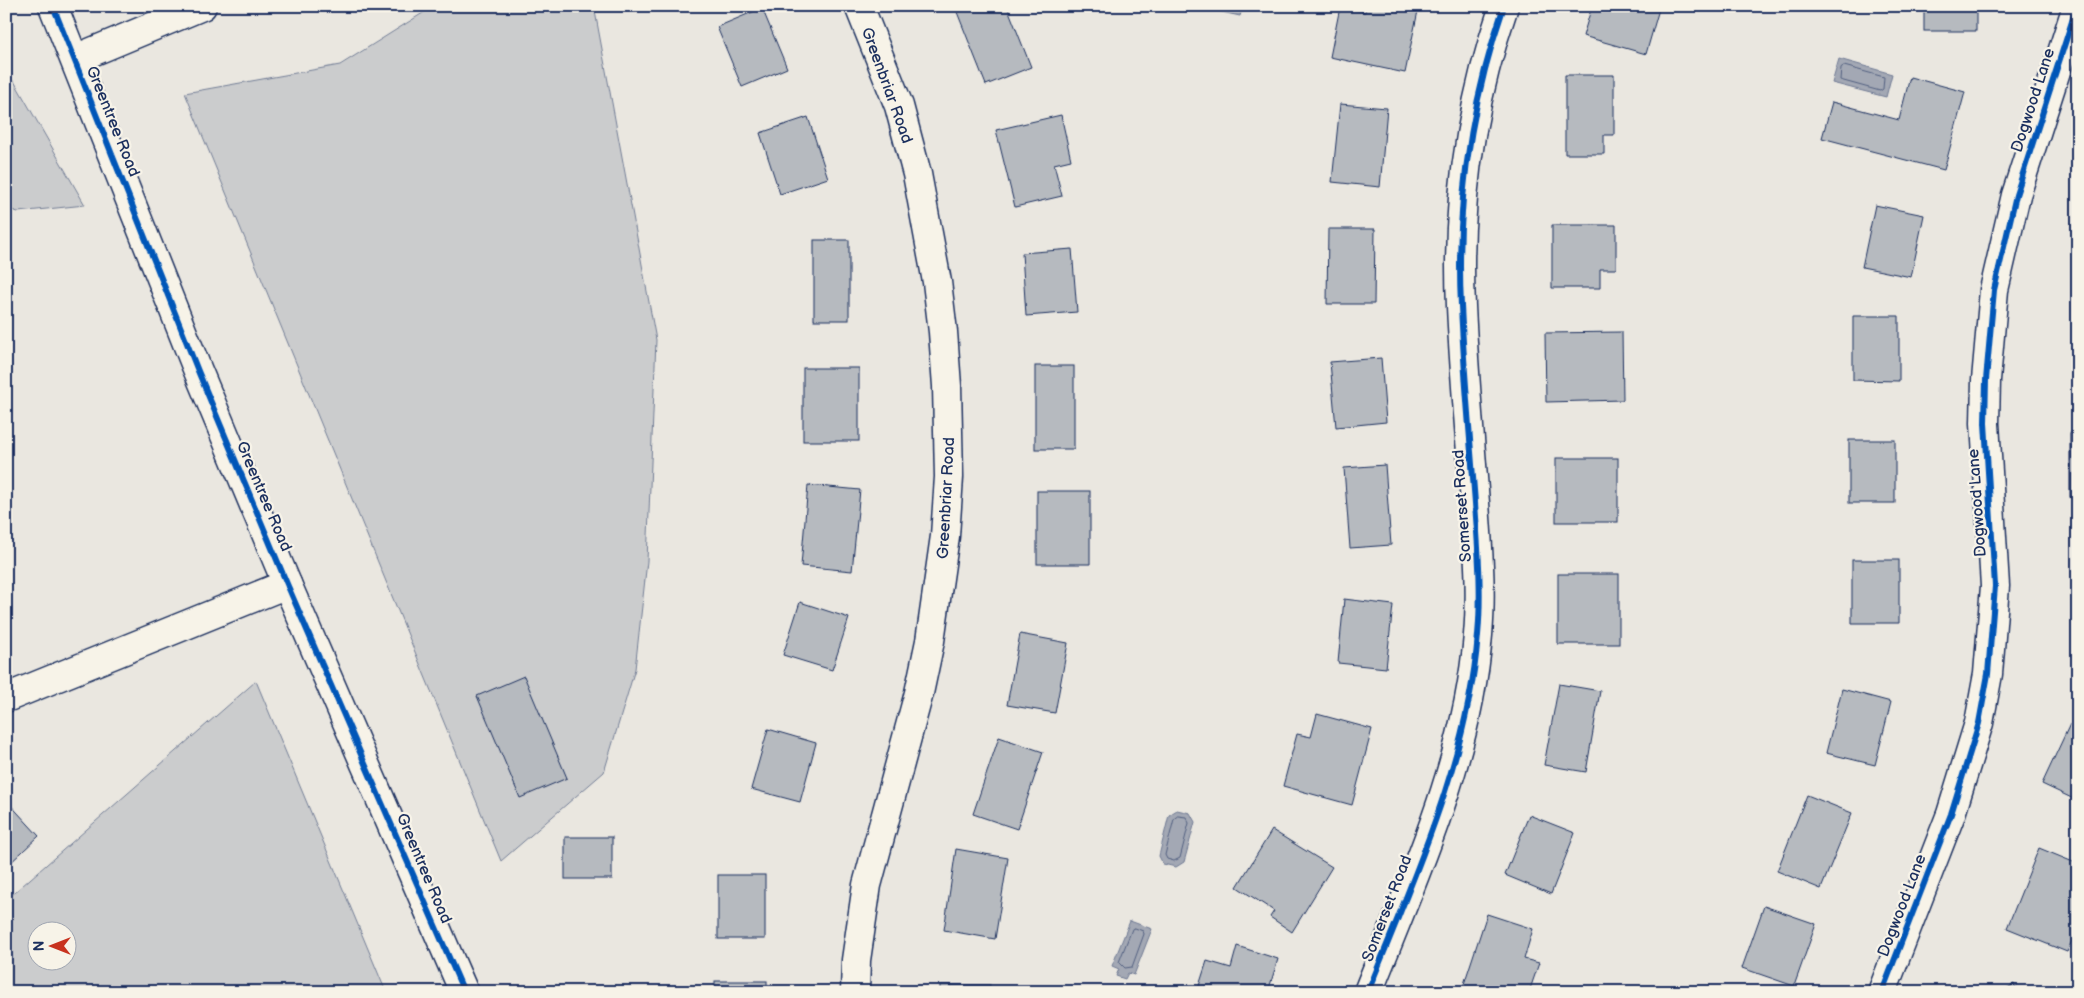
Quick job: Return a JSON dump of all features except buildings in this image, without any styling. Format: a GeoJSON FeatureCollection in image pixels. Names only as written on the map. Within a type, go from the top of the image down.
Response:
{"type":"FeatureCollection","features":[{"type":"Feature","properties":{"kind":"street","name":"Greentree Road"},"geometry":{"type":"LineString","coordinates":[[53,6],[198,371],[287,584],[464,992]]}},
{"type":"Feature","properties":{"kind":"street"},"geometry":{"type":"LineString","coordinates":[[75,59],[202,6]]}},
{"type":"Feature","properties":{"kind":"street","name":"Greenbriar Road"},"geometry":{"type":"LineString","coordinates":[[855,992],[856,960],[866,885],[919,693],[930,641],[945,536],[949,477],[947,386],[943,332],[937,282],[918,174],[899,106],[859,6]]}},
{"type":"Feature","properties":{"kind":"street","name":"Somerset Road"},"geometry":{"type":"LineString","coordinates":[[1368,992],[1447,787],[1460,746],[1474,672],[1478,632],[1479,563],[1461,306],[1460,228],[1469,150],[1477,104],[1504,6]]}},
{"type":"Feature","properties":{"kind":"street","name":"Dogwood Lane"},"geometry":{"type":"LineString","coordinates":[[1882,992],[1951,814],[1979,723],[1988,674],[1995,586],[1985,423],[1987,370],[1994,290],[2016,194],[2076,6]]}},
{"type":"Feature","properties":{"kind":"street"},"geometry":{"type":"LineString","coordinates":[[6,698],[287,584]]}},
{"type":"Feature","properties":{"kind":"shaded area"},"geometry":{"type":"Polygon","coordinates":[[[434,6],[594,6],[656,340],[647,561],[635,669],[604,772],[501,861],[185,93],[340,65],[434,6]]]}},
{"type":"Feature","properties":{"kind":"shaded area"},"geometry":{"type":"Polygon","coordinates":[[[14,81],[85,205],[18,212],[6,208],[6,84],[14,81]]]}},
{"type":"Feature","properties":{"kind":"shaded area"},"geometry":{"type":"Polygon","coordinates":[[[256,681],[386,992],[6,992],[6,900],[256,681]]]}},
{"type":"Feature","properties":{"kind":"water"},"geometry":{"type":"Polygon","coordinates":[[[1218,6],[1243,6],[1240,16],[1217,11],[1218,6]]]}},
{"type":"Feature","properties":{"kind":"water"},"geometry":{"type":"Polygon","coordinates":[[[1839,59],[1892,74],[1886,97],[1832,83],[1839,59]]]}},
{"type":"Feature","properties":{"kind":"water"},"geometry":{"type":"Polygon","coordinates":[[[1177,810],[1190,813],[1195,822],[1184,862],[1176,867],[1163,864],[1159,856],[1169,815],[1177,810]]]}},
{"type":"Feature","properties":{"kind":"water"},"geometry":{"type":"Polygon","coordinates":[[[1130,921],[1152,929],[1134,975],[1128,973],[1125,979],[1116,976],[1119,969],[1112,966],[1130,921]]]}},
{"type":"Feature","properties":{"kind":"cycle path"},"geometry":{"type":"LineString","coordinates":[[53,6],[198,371],[287,584],[464,992]]}},
{"type":"Feature","properties":{"kind":"cycle path"},"geometry":{"type":"LineString","coordinates":[[1368,992],[1436,817],[1463,727],[1472,681],[1478,635],[1480,586],[1462,331],[1461,230],[1468,154],[1475,116],[1492,42],[1504,6]]}},
{"type":"Feature","properties":{"kind":"cycle path"},"geometry":{"type":"LineString","coordinates":[[1882,992],[1951,814],[1979,723],[1988,674],[1995,586],[1985,423],[1986,380],[1994,290],[2016,195],[2077,6]]}}]}
